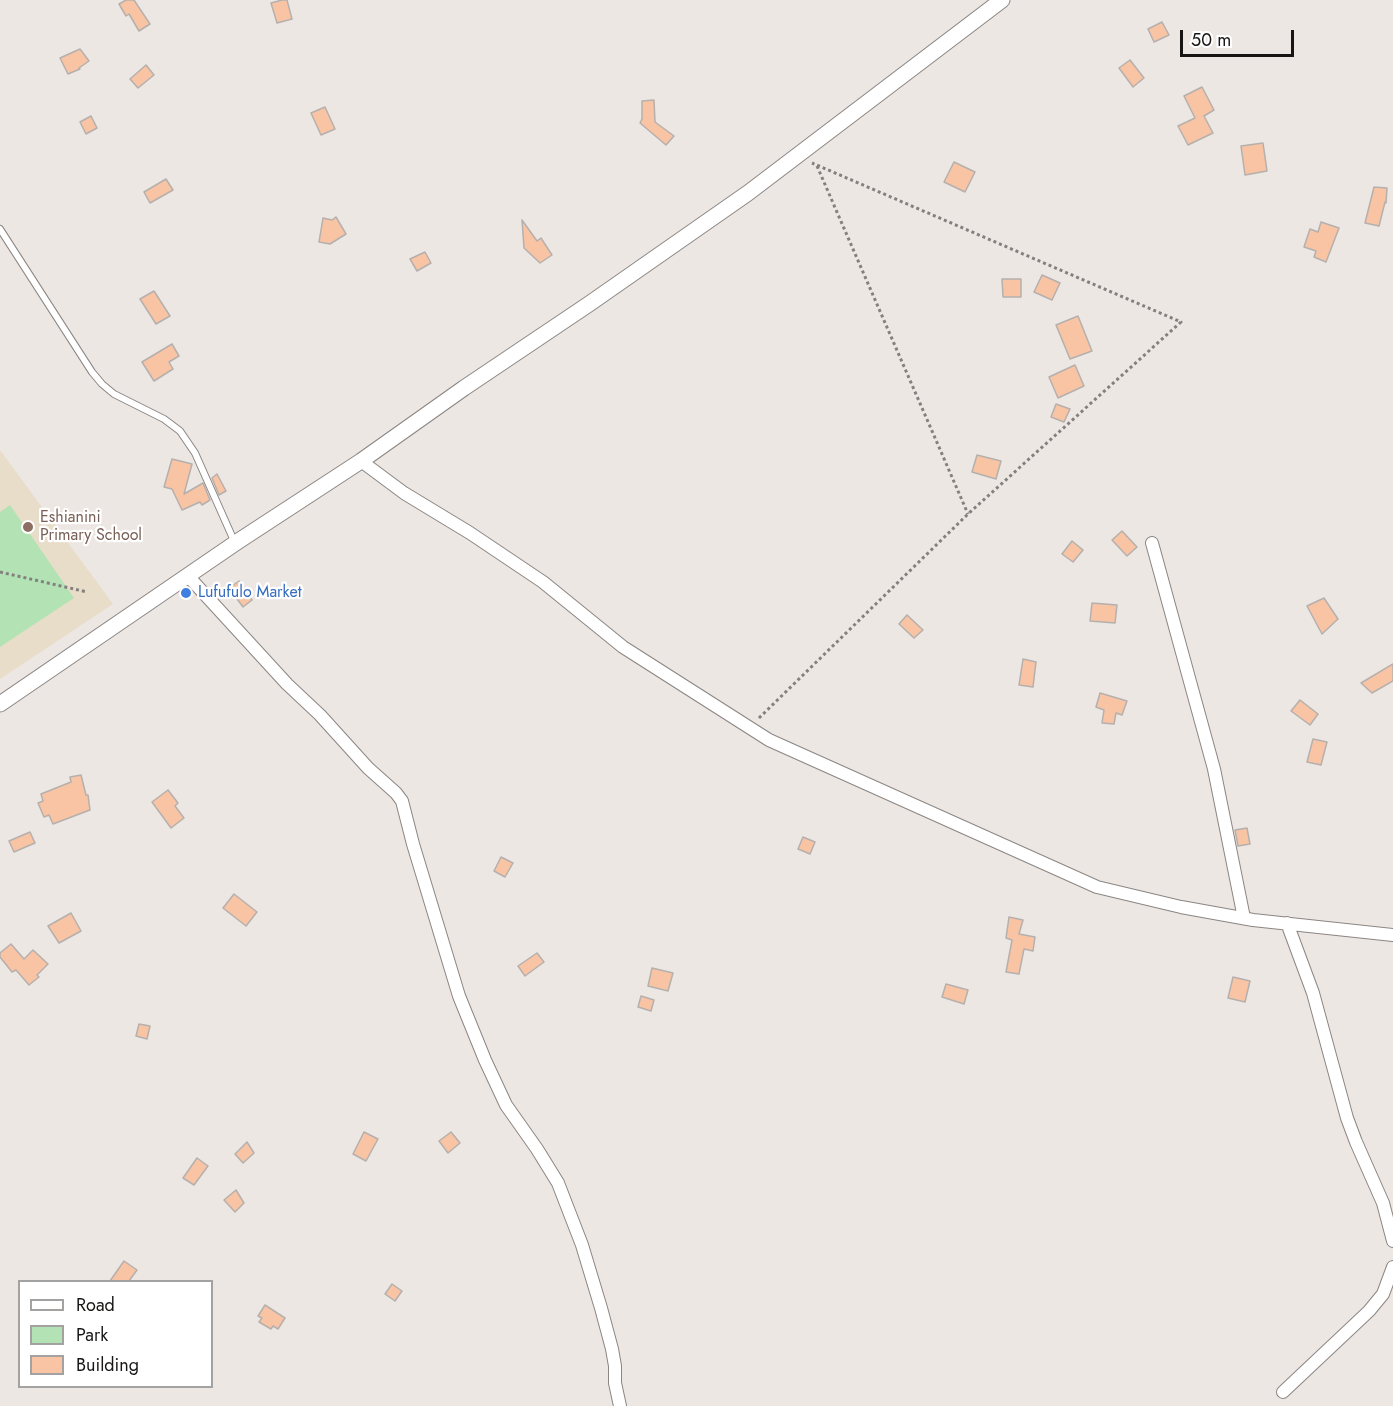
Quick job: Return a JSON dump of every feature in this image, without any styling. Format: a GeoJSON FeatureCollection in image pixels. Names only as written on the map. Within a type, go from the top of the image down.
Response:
{"type":"FeatureCollection","features":[{"type":"Feature","properties":{"kind":"street"},"geometry":{"type":"LineString","coordinates":[[0,704],[361,461],[748,193],[1002,0]]}},
{"type":"Feature","properties":{"kind":"street"},"geometry":{"type":"LineString","coordinates":[[361,461],[404,493],[470,533],[543,582],[623,646],[769,740],[1097,886],[1181,907],[1244,918],[1393,935]]}},
{"type":"Feature","properties":{"kind":"street"},"geometry":{"type":"LineString","coordinates":[[1152,543],[1214,769],[1244,918]]}},
{"type":"Feature","properties":{"kind":"street"},"geometry":{"type":"LineString","coordinates":[[188,576],[286,684],[320,715],[368,768],[402,801],[459,996],[484,1060],[506,1105],[558,1183],[582,1245],[612,1349],[620,1406]]}},
{"type":"Feature","properties":{"kind":"street"},"geometry":{"type":"LineString","coordinates":[[1287,923],[1313,993],[1347,1118],[1383,1203],[1393,1240]]}},
{"type":"Feature","properties":{"kind":"street"},"geometry":{"type":"LineString","coordinates":[[1283,1392],[1369,1311],[1383,1294],[1393,1267]]}},
{"type":"Feature","properties":{"kind":"lane"},"geometry":{"type":"LineString","coordinates":[[0,229],[102,384],[114,394],[164,419],[180,431],[195,453],[235,544]]}},
{"type":"Feature","properties":{"kind":"path"},"geometry":{"type":"LineString","coordinates":[[750,728],[968,514],[1181,322],[796,156]]}},
{"type":"Feature","properties":{"kind":"path"},"geometry":{"type":"LineString","coordinates":[[816,165],[968,514]]}},
{"type":"Feature","properties":{"kind":"path"},"geometry":{"type":"LineString","coordinates":[[0,572],[87,592]]}},
{"type":"Feature","properties":{"kind":"shaded area","name":"Eshianini Primary School"},"geometry":{"type":"Polygon","coordinates":[[[0,450],[113,604],[0,679],[0,450]]]}},
{"type":"Feature","properties":{"kind":"green space"},"geometry":{"type":"Polygon","coordinates":[[[10,505],[74,598],[0,647],[0,512],[10,505]]]}},
{"type":"Feature","properties":{"kind":"building"},"geometry":{"type":"Polygon","coordinates":[[[126,0],[134,0],[150,24],[139,31],[129,14],[126,16],[119,4],[126,0]]]}},
{"type":"Feature","properties":{"kind":"building"},"geometry":{"type":"Polygon","coordinates":[[[287,0],[292,19],[277,23],[271,3],[287,0]]]}},
{"type":"Feature","properties":{"kind":"building"},"geometry":{"type":"Polygon","coordinates":[[[1162,22],[1169,35],[1154,42],[1148,29],[1162,22]]]}},
{"type":"Feature","properties":{"kind":"building"},"geometry":{"type":"Polygon","coordinates":[[[80,49],[89,61],[80,69],[68,74],[60,58],[80,49]]]}},
{"type":"Feature","properties":{"kind":"building"},"geometry":{"type":"Polygon","coordinates":[[[1130,60],[1144,78],[1133,87],[1119,68],[1130,60]]]}},
{"type":"Feature","properties":{"kind":"building"},"geometry":{"type":"Polygon","coordinates":[[[146,65],[154,75],[138,88],[130,79],[146,65]]]}},
{"type":"Feature","properties":{"kind":"building"},"geometry":{"type":"Polygon","coordinates":[[[1202,87],[1214,110],[1204,116],[1213,133],[1188,145],[1178,126],[1195,118],[1184,96],[1202,87]]]}},
{"type":"Feature","properties":{"kind":"building"},"geometry":{"type":"Polygon","coordinates":[[[654,100],[655,122],[674,136],[666,145],[640,123],[642,101],[654,100]]]}},
{"type":"Feature","properties":{"kind":"building"},"geometry":{"type":"Polygon","coordinates":[[[325,107],[335,129],[321,135],[311,113],[325,107]]]}},
{"type":"Feature","properties":{"kind":"building"},"geometry":{"type":"Polygon","coordinates":[[[91,116],[97,128],[86,134],[80,122],[91,116]]]}},
{"type":"Feature","properties":{"kind":"building"},"geometry":{"type":"Polygon","coordinates":[[[1263,143],[1267,171],[1245,175],[1241,146],[1263,143]]]}},
{"type":"Feature","properties":{"kind":"building"},"geometry":{"type":"Polygon","coordinates":[[[954,162],[975,172],[965,192],[944,182],[954,162]]]}},
{"type":"Feature","properties":{"kind":"building"},"geometry":{"type":"Polygon","coordinates":[[[166,179],[173,190],[150,203],[144,192],[166,179]]]}},
{"type":"Feature","properties":{"kind":"building"},"geometry":{"type":"Polygon","coordinates":[[[1374,187],[1387,188],[1386,203],[1379,226],[1365,223],[1374,187]]]}},
{"type":"Feature","properties":{"kind":"building"},"geometry":{"type":"Polygon","coordinates":[[[336,217],[346,234],[330,244],[319,242],[323,218],[332,220],[336,217]]]}},
{"type":"Feature","properties":{"kind":"building"},"geometry":{"type":"Polygon","coordinates":[[[522,220],[537,241],[541,238],[552,255],[540,263],[524,248],[522,220]]]}},
{"type":"Feature","properties":{"kind":"building"},"geometry":{"type":"Polygon","coordinates":[[[1321,222],[1339,228],[1326,262],[1314,257],[1316,251],[1304,247],[1310,229],[1318,232],[1321,222]]]}},
{"type":"Feature","properties":{"kind":"building"},"geometry":{"type":"Polygon","coordinates":[[[425,252],[431,263],[417,271],[410,259],[425,252]]]}},
{"type":"Feature","properties":{"kind":"building"},"geometry":{"type":"Polygon","coordinates":[[[1042,275],[1060,283],[1052,300],[1034,292],[1042,275]]]}},
{"type":"Feature","properties":{"kind":"building"},"geometry":{"type":"Polygon","coordinates":[[[1002,279],[1021,279],[1021,297],[1003,297],[1002,279]]]}},
{"type":"Feature","properties":{"kind":"building"},"geometry":{"type":"Polygon","coordinates":[[[154,291],[170,316],[156,324],[140,299],[154,291]]]}},
{"type":"Feature","properties":{"kind":"building"},"geometry":{"type":"Polygon","coordinates":[[[1078,316],[1092,351],[1070,359],[1056,325],[1078,316]]]}},
{"type":"Feature","properties":{"kind":"building"},"geometry":{"type":"Polygon","coordinates":[[[172,344],[179,356],[169,362],[173,369],[154,381],[142,362],[172,344]]]}},
{"type":"Feature","properties":{"kind":"building"},"geometry":{"type":"Polygon","coordinates":[[[1075,365],[1084,386],[1058,398],[1049,377],[1075,365]]]}},
{"type":"Feature","properties":{"kind":"building"},"geometry":{"type":"Polygon","coordinates":[[[1056,404],[1070,409],[1064,422],[1051,417],[1056,404]]]}},
{"type":"Feature","properties":{"kind":"building"},"geometry":{"type":"Polygon","coordinates":[[[977,455],[1001,461],[996,479],[972,472],[977,455]]]}},
{"type":"Feature","properties":{"kind":"building"},"geometry":{"type":"Polygon","coordinates":[[[172,459],[192,464],[184,494],[203,483],[210,500],[202,505],[200,502],[182,510],[172,489],[164,487],[172,459]]]}},
{"type":"Feature","properties":{"kind":"building"},"geometry":{"type":"Polygon","coordinates":[[[217,474],[226,491],[219,495],[212,478],[217,474]]]}},
{"type":"Feature","properties":{"kind":"building"},"geometry":{"type":"Polygon","coordinates":[[[1122,531],[1137,547],[1127,556],[1112,540],[1122,531]]]}},
{"type":"Feature","properties":{"kind":"building"},"geometry":{"type":"Polygon","coordinates":[[[1072,541],[1083,550],[1073,562],[1062,554],[1072,541]]]}},
{"type":"Feature","properties":{"kind":"building"},"geometry":{"type":"Polygon","coordinates":[[[239,581],[252,600],[243,607],[229,588],[239,581]]]}},
{"type":"Feature","properties":{"kind":"building"},"geometry":{"type":"Polygon","coordinates":[[[1324,598],[1338,619],[1322,634],[1307,606],[1324,598]]]}},
{"type":"Feature","properties":{"kind":"building"},"geometry":{"type":"Polygon","coordinates":[[[1092,603],[1117,605],[1115,623],[1090,621],[1092,603]]]}},
{"type":"Feature","properties":{"kind":"building"},"geometry":{"type":"Polygon","coordinates":[[[907,615],[923,630],[914,638],[899,624],[907,615]]]}},
{"type":"Feature","properties":{"kind":"building"},"geometry":{"type":"Polygon","coordinates":[[[1023,659],[1036,662],[1033,687],[1019,685],[1023,659]]]}},
{"type":"Feature","properties":{"kind":"building"},"geometry":{"type":"Polygon","coordinates":[[[1393,664],[1393,681],[1372,693],[1361,683],[1393,664]]]}},
{"type":"Feature","properties":{"kind":"building"},"geometry":{"type":"Polygon","coordinates":[[[1100,693],[1127,701],[1122,715],[1116,713],[1114,724],[1102,723],[1104,710],[1096,707],[1100,693]]]}},
{"type":"Feature","properties":{"kind":"building"},"geometry":{"type":"Polygon","coordinates":[[[1300,700],[1318,714],[1310,725],[1291,711],[1300,700]]]}},
{"type":"Feature","properties":{"kind":"building"},"geometry":{"type":"Polygon","coordinates":[[[1313,739],[1327,742],[1321,765],[1307,762],[1313,739]]]}},
{"type":"Feature","properties":{"kind":"building"},"geometry":{"type":"Polygon","coordinates":[[[81,775],[90,810],[53,824],[49,815],[44,817],[38,803],[43,801],[41,794],[71,782],[70,777],[81,775]]]}},
{"type":"Feature","properties":{"kind":"building"},"geometry":{"type":"Polygon","coordinates":[[[168,790],[178,803],[175,806],[184,818],[171,828],[152,802],[168,790]]]}},
{"type":"Feature","properties":{"kind":"building"},"geometry":{"type":"Polygon","coordinates":[[[1247,828],[1250,844],[1238,846],[1235,830],[1247,828]]]}},
{"type":"Feature","properties":{"kind":"building"},"geometry":{"type":"Polygon","coordinates":[[[30,832],[35,843],[14,852],[9,841],[30,832]]]}},
{"type":"Feature","properties":{"kind":"building"},"geometry":{"type":"Polygon","coordinates":[[[803,837],[815,842],[810,854],[798,849],[803,837]]]}},
{"type":"Feature","properties":{"kind":"building"},"geometry":{"type":"Polygon","coordinates":[[[501,857],[513,863],[505,877],[494,871],[501,857]]]}},
{"type":"Feature","properties":{"kind":"building"},"geometry":{"type":"Polygon","coordinates":[[[234,894],[257,912],[246,926],[223,908],[234,894]]]}},
{"type":"Feature","properties":{"kind":"building"},"geometry":{"type":"Polygon","coordinates":[[[71,913],[81,931],[59,943],[48,926],[71,913]]]}},
{"type":"Feature","properties":{"kind":"building"},"geometry":{"type":"Polygon","coordinates":[[[1009,917],[1023,920],[1019,934],[1035,937],[1033,951],[1024,949],[1019,974],[1006,972],[1012,940],[1006,938],[1009,917]]]}},
{"type":"Feature","properties":{"kind":"building"},"geometry":{"type":"Polygon","coordinates":[[[11,944],[24,959],[33,950],[48,964],[37,975],[39,977],[29,985],[16,970],[12,972],[0,957],[0,953],[11,944]]]}},
{"type":"Feature","properties":{"kind":"building"},"geometry":{"type":"Polygon","coordinates":[[[537,953],[544,962],[525,976],[518,966],[537,953]]]}},
{"type":"Feature","properties":{"kind":"building"},"geometry":{"type":"Polygon","coordinates":[[[652,968],[673,973],[668,991],[648,986],[652,968]]]}},
{"type":"Feature","properties":{"kind":"building"},"geometry":{"type":"Polygon","coordinates":[[[1233,977],[1250,981],[1245,1002],[1228,998],[1233,977]]]}},
{"type":"Feature","properties":{"kind":"building"},"geometry":{"type":"Polygon","coordinates":[[[946,984],[968,990],[964,1004],[942,997],[946,984]]]}},
{"type":"Feature","properties":{"kind":"building"},"geometry":{"type":"Polygon","coordinates":[[[641,996],[654,1000],[651,1011],[638,1007],[641,996]]]}},
{"type":"Feature","properties":{"kind":"building"},"geometry":{"type":"Polygon","coordinates":[[[139,1024],[150,1026],[147,1039],[136,1036],[139,1024]]]}},
{"type":"Feature","properties":{"kind":"building"},"geometry":{"type":"Polygon","coordinates":[[[364,1132],[378,1139],[366,1161],[353,1154],[364,1132]]]}},
{"type":"Feature","properties":{"kind":"building"},"geometry":{"type":"Polygon","coordinates":[[[451,1132],[460,1143],[448,1153],[439,1141],[451,1132]]]}},
{"type":"Feature","properties":{"kind":"building"},"geometry":{"type":"Polygon","coordinates":[[[247,1142],[254,1153],[243,1163],[235,1154],[247,1142]]]}},
{"type":"Feature","properties":{"kind":"building"},"geometry":{"type":"Polygon","coordinates":[[[197,1158],[208,1166],[194,1185],[183,1178],[197,1158]]]}},
{"type":"Feature","properties":{"kind":"building"},"geometry":{"type":"Polygon","coordinates":[[[236,1190],[244,1203],[235,1212],[224,1200],[236,1190]]]}},
{"type":"Feature","properties":{"kind":"building"},"geometry":{"type":"Polygon","coordinates":[[[124,1261],[137,1270],[130,1280],[111,1280],[124,1261]]]}},
{"type":"Feature","properties":{"kind":"building"},"geometry":{"type":"Polygon","coordinates":[[[392,1284],[402,1291],[395,1301],[385,1294],[392,1284]]]}},
{"type":"Feature","properties":{"kind":"building"},"geometry":{"type":"Polygon","coordinates":[[[265,1305],[285,1318],[278,1329],[273,1326],[271,1329],[259,1322],[262,1318],[258,1316],[265,1305]]]}},
{"type":"Feature","properties":{"kind":"place","name":"Eshianini Primary School"},"geometry":{"type":"Point","coordinates":[28,527]}},
{"type":"Feature","properties":{"kind":"place","name":"Lufufulo Market"},"geometry":{"type":"Point","coordinates":[186,593]}}]}
